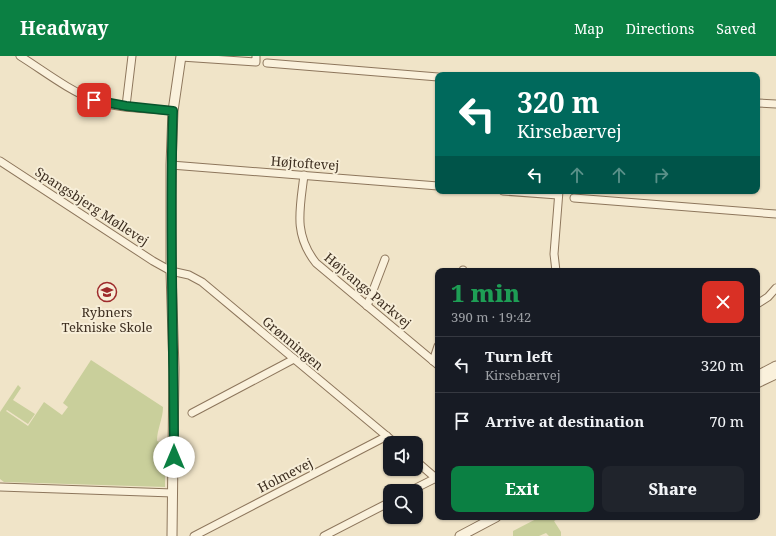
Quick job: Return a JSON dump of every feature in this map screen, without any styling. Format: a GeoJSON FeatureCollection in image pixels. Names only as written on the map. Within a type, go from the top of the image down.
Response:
{"type":"FeatureCollection","features":[{"type":"Feature","properties":{"kind":"street"},"geometry":{"type":"LineString","coordinates":[[20,56],[63,84],[94,100],[126,106],[173,111]]}},
{"type":"Feature","properties":{"kind":"street"},"geometry":{"type":"LineString","coordinates":[[126,106],[132,56]]}},
{"type":"Feature","properties":{"kind":"street"},"geometry":{"type":"LineString","coordinates":[[181,56],[256,59]]}},
{"type":"Feature","properties":{"kind":"street","name":"Spangsbjerg Møllevej"},"geometry":{"type":"LineString","coordinates":[[172,536],[174,369],[171,271],[171,165],[173,111],[181,56]]}},
{"type":"Feature","properties":{"kind":"street"},"geometry":{"type":"LineString","coordinates":[[267,63],[435,77]]}},
{"type":"Feature","properties":{"kind":"street"},"geometry":{"type":"LineString","coordinates":[[760,103],[776,104]]}},
{"type":"Feature","properties":{"kind":"street","name":"Spangsbjerg Møllevej"},"geometry":{"type":"LineString","coordinates":[[0,161],[171,271]]}},
{"type":"Feature","properties":{"kind":"street","name":"Højtoftevej"},"geometry":{"type":"LineString","coordinates":[[171,165],[435,186]]}},
{"type":"Feature","properties":{"kind":"street","name":"Højvangs Parkvej"},"geometry":{"type":"LineString","coordinates":[[304,175],[299,224],[304,245],[316,263],[435,363]]}},
{"type":"Feature","properties":{"kind":"street"},"geometry":{"type":"LineString","coordinates":[[556,268],[554,254],[558,194]]}},
{"type":"Feature","properties":{"kind":"street"},"geometry":{"type":"LineString","coordinates":[[574,198],[776,214]]}},
{"type":"Feature","properties":{"kind":"street"},"geometry":{"type":"LineString","coordinates":[[367,306],[385,259]]}},
{"type":"Feature","properties":{"kind":"street","name":"Grønningen"},"geometry":{"type":"LineString","coordinates":[[171,271],[189,275],[202,282],[387,436]]}},
{"type":"Feature","properties":{"kind":"street"},"geometry":{"type":"LineString","coordinates":[[760,302],[768,297],[776,288]]}},
{"type":"Feature","properties":{"kind":"street"},"geometry":{"type":"LineString","coordinates":[[192,413],[294,359]]}},
{"type":"Feature","properties":{"kind":"street"},"geometry":{"type":"LineString","coordinates":[[760,374],[776,366]]}},
{"type":"Feature","properties":{"kind":"street"},"geometry":{"type":"LineString","coordinates":[[760,382],[776,374]]}},
{"type":"Feature","properties":{"kind":"street","name":"Holmevej"},"geometry":{"type":"LineString","coordinates":[[194,536],[383,438]]}},
{"type":"Feature","properties":{"kind":"street"},"geometry":{"type":"LineString","coordinates":[[423,467],[435,477]]}},
{"type":"Feature","properties":{"kind":"street"},"geometry":{"type":"LineString","coordinates":[[423,485],[435,480]]}},
{"type":"Feature","properties":{"kind":"street"},"geometry":{"type":"LineString","coordinates":[[0,487],[16,489],[173,493]]}},
{"type":"Feature","properties":{"kind":"street"},"geometry":{"type":"LineString","coordinates":[[324,536],[383,506]]}},
{"type":"Feature","properties":{"kind":"street"},"geometry":{"type":"LineString","coordinates":[[460,536],[490,520]]}},
{"type":"Feature","properties":{"kind":"green space"},"geometry":{"type":"Polygon","coordinates":[[[91,360],[163,407],[157,441],[160,442],[165,459],[165,487],[4,482],[0,479],[0,412],[18,385],[21,388],[13,400],[35,414],[28,424],[7,410],[6,411],[28,426],[44,402],[62,415],[68,407],[63,403],[91,360]]]}},
{"type":"Feature","properties":{"kind":"green space"},"geometry":{"type":"Polygon","coordinates":[[[534,520],[556,520],[554,521],[561,532],[561,536],[549,536],[546,533],[539,536],[513,536],[513,531],[534,520]]]}},
{"type":"Feature","properties":{"kind":"place","name":"Rybners Tekniske Skole"},"geometry":{"type":"Point","coordinates":[107,292]}},
{"type":"Feature","properties":{"kind":"route"},"geometry":{"type":"LineString","coordinates":[[94,100],[126,106],[173,111],[171,165],[171,271],[174,369],[174,457]]}}]}
